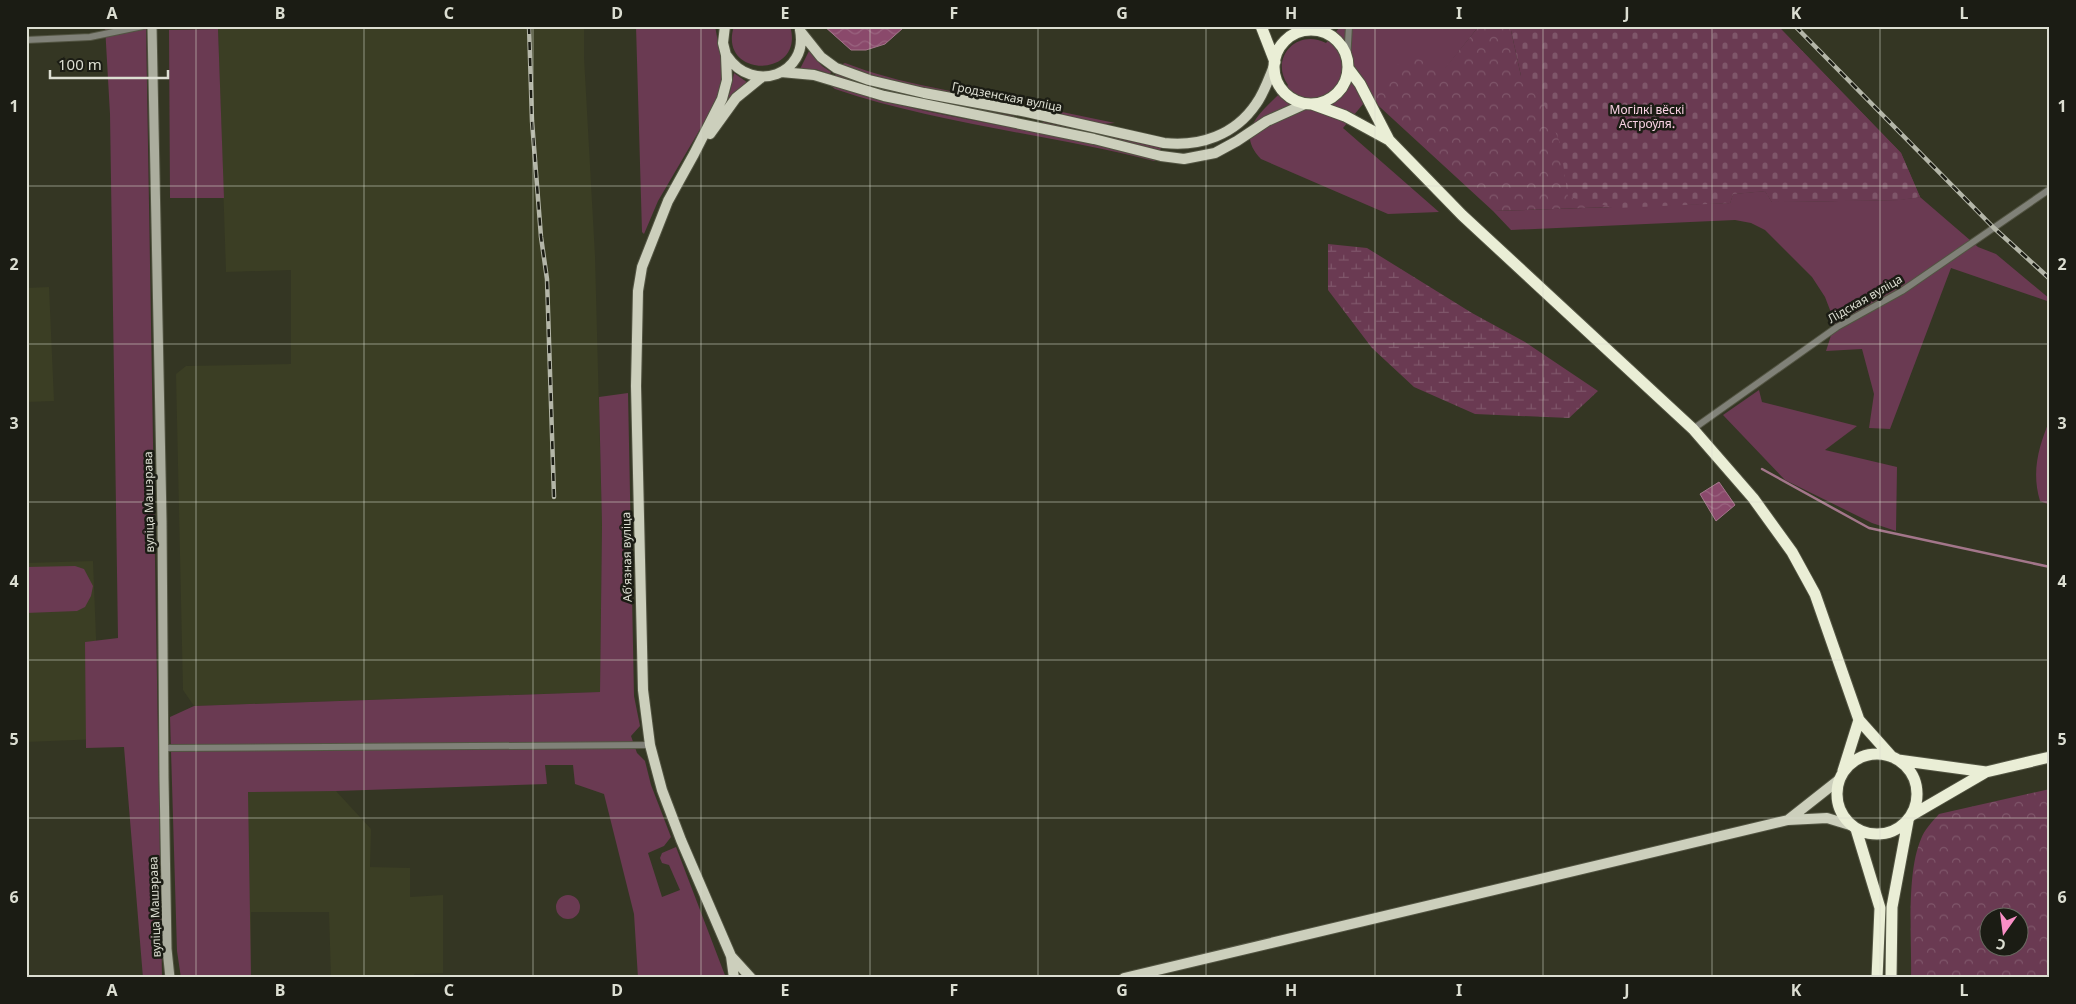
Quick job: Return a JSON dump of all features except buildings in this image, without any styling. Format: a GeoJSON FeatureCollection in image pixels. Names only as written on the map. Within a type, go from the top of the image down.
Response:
{"type":"FeatureCollection","features":[{"type":"Feature","properties":{"kind":"highway"},"geometry":{"type":"LineString","coordinates":[[1261,26],[1274,64],[1275,74],[1282,90],[1296,101],[1345,116],[1390,140]]}},
{"type":"Feature","properties":{"kind":"highway"},"geometry":{"type":"LineString","coordinates":[[1291,26],[1320,32],[1333,38],[1342,48],[1347,64],[1390,140],[1462,215],[1693,429],[1753,498],[1792,552],[1815,594],[1859,720],[1913,775],[1917,788],[1917,802],[1910,818],[1892,907],[1891,978]]}},
{"type":"Feature","properties":{"kind":"highway"},"geometry":{"type":"LineString","coordinates":[[1274,64],[1284,42],[1296,34],[1307,30]]}},
{"type":"Feature","properties":{"kind":"highway"},"geometry":{"type":"LineString","coordinates":[[1309,104],[1326,101],[1337,93],[1345,81],[1347,64]]}},
{"type":"Feature","properties":{"kind":"highway"},"geometry":{"type":"LineString","coordinates":[[1859,720],[1837,793],[1839,807],[1853,827],[1880,908],[1877,978]]}},
{"type":"Feature","properties":{"kind":"highway"},"geometry":{"type":"LineString","coordinates":[[1841,776],[1852,762],[1864,756],[1878,754],[1986,772]]}},
{"type":"Feature","properties":{"kind":"highway"},"geometry":{"type":"LineString","coordinates":[[1853,827],[1869,834],[1883,834],[1897,830],[1910,818],[1986,772],[2050,757]]}},
{"type":"Feature","properties":{"kind":"main road","name":"Абʼязная вуліца"},"geometry":{"type":"LineString","coordinates":[[723,28],[727,80],[722,99],[668,201],[642,267],[638,291],[636,386],[643,682],[650,745],[665,798],[704,896],[731,956],[734,978]]}},
{"type":"Feature","properties":{"kind":"main road","name":"Гродзенская вуліца"},"geometry":{"type":"LineString","coordinates":[[800,29],[821,57],[836,68],[878,82],[924,93],[1027,112],[1164,143],[1181,145],[1206,141],[1234,128],[1256,105],[1274,64]]}},
{"type":"Feature","properties":{"kind":"main road"},"geometry":{"type":"LineString","coordinates":[[781,72],[793,62],[800,48],[800,29]]}},
{"type":"Feature","properties":{"kind":"main road"},"geometry":{"type":"LineString","coordinates":[[726,55],[732,64],[741,71],[762,77]]}},
{"type":"Feature","properties":{"kind":"main road","name":"Гродзенская вуліца"},"geometry":{"type":"LineString","coordinates":[[781,72],[814,75],[884,96],[1094,140],[1160,156],[1184,159],[1215,152],[1237,141],[1267,121],[1309,104]]}},
{"type":"Feature","properties":{"kind":"main road","name":"Абʼязная вуліца"},"geometry":{"type":"LineString","coordinates":[[694,154],[736,98],[762,77],[781,72]]}},
{"type":"Feature","properties":{"kind":"main road"},"geometry":{"type":"LineString","coordinates":[[1788,820],[1841,776]]}},
{"type":"Feature","properties":{"kind":"main road"},"geometry":{"type":"LineString","coordinates":[[1124,978],[1788,820],[1827,818],[1853,827]]}},
{"type":"Feature","properties":{"kind":"main road","name":"Абʼязная вуліца"},"geometry":{"type":"LineString","coordinates":[[731,956],[751,978]]}},
{"type":"Feature","properties":{"kind":"street"},"geometry":{"type":"LineString","coordinates":[[26,40],[90,37],[143,26]]}},
{"type":"Feature","properties":{"kind":"street","name":"вуліца Машэрава"},"geometry":{"type":"LineString","coordinates":[[152,26],[162,521],[164,748],[170,978]]}},
{"type":"Feature","properties":{"kind":"street"},"geometry":{"type":"LineString","coordinates":[[1347,64],[1349,26]]}},
{"type":"Feature","properties":{"kind":"street","name":"Лідская вуліца"},"geometry":{"type":"LineString","coordinates":[[1693,429],[1837,327],[1902,292],[2050,189]]}},
{"type":"Feature","properties":{"kind":"street"},"geometry":{"type":"LineString","coordinates":[[164,748],[650,745]]}},
{"type":"Feature","properties":{"kind":"shaded area"},"geometry":{"type":"Polygon","coordinates":[[[169,26],[584,26],[595,256],[602,525],[600,692],[194,706],[183,690],[176,374],[186,366],[291,364],[291,270],[226,272],[218,29],[169,30],[169,26]]]}},
{"type":"Feature","properties":{"kind":"shaded area"},"geometry":{"type":"Polygon","coordinates":[[[49,287],[54,401],[26,402],[26,288],[49,287]]]}},
{"type":"Feature","properties":{"kind":"shaded area"},"geometry":{"type":"Polygon","coordinates":[[[93,561],[100,739],[26,742],[26,563],[93,561]]]}},
{"type":"Feature","properties":{"kind":"shaded area"},"geometry":{"type":"Polygon","coordinates":[[[334,767],[336,791],[371,829],[370,867],[410,868],[410,897],[443,895],[443,973],[414,974],[414,978],[331,978],[329,912],[251,912],[251,978],[209,769],[334,767]]]}},
{"type":"Feature","properties":{"kind":"green space"},"geometry":{"type":"Polygon","coordinates":[[[105,26],[146,26],[162,978],[143,978],[124,747],[86,748],[85,642],[118,638],[110,114],[105,26]]]}},
{"type":"Feature","properties":{"kind":"green space"},"geometry":{"type":"Polygon","coordinates":[[[636,26],[715,26],[723,69],[723,80],[713,107],[658,201],[644,234],[642,232],[636,26]]]}},
{"type":"Feature","properties":{"kind":"green space"},"geometry":{"type":"Polygon","coordinates":[[[734,26],[790,26],[791,43],[786,56],[775,63],[762,66],[748,63],[738,56],[732,43],[734,26]]]}},
{"type":"Feature","properties":{"kind":"green space"},"geometry":{"type":"Polygon","coordinates":[[[1341,26],[1479,26],[1445,69],[1369,97],[1343,128],[1439,212],[1388,214],[1261,159],[1253,148],[1250,138],[1255,120],[1288,85],[1283,75],[1282,65],[1284,56],[1289,48],[1305,39],[1315,39],[1326,43],[1341,26]]]}},
{"type":"Feature","properties":{"kind":"green space","name":"Могілкі вёскі Астроўля."},"geometry":{"type":"Polygon","coordinates":[[[1479,26],[1510,26],[1521,76],[1778,26],[1901,153],[1920,197],[1899,200],[1772,202],[1765,191],[1733,194],[1730,203],[1493,211],[1369,97],[1406,55],[1445,68],[1479,26]]]}},
{"type":"Feature","properties":{"kind":"green space","name":"Могілкі вёскі Астроўля."},"geometry":{"type":"Polygon","coordinates":[[[1510,26],[1778,26],[1901,153],[1920,197],[1899,200],[1772,202],[1765,191],[1733,194],[1730,203],[1617,208],[1568,197],[1560,143],[1541,97],[1521,76],[1510,26]]]}},
{"type":"Feature","properties":{"kind":"green space"},"geometry":{"type":"Polygon","coordinates":[[[218,29],[224,198],[170,198],[169,30],[218,29]]]}},
{"type":"Feature","properties":{"kind":"green space"},"geometry":{"type":"Polygon","coordinates":[[[809,51],[822,66],[831,72],[830,74],[815,69],[800,69],[809,51]]]}},
{"type":"Feature","properties":{"kind":"green space"},"geometry":{"type":"Polygon","coordinates":[[[845,63],[911,83],[1023,104],[1019,106],[906,84],[840,65],[845,63]]]}},
{"type":"Feature","properties":{"kind":"green space"},"geometry":{"type":"Polygon","coordinates":[[[734,73],[748,83],[723,108],[730,92],[734,73]]]}},
{"type":"Feature","properties":{"kind":"green space"},"geometry":{"type":"Polygon","coordinates":[[[836,73],[902,93],[1014,116],[1014,119],[879,91],[835,76],[836,73]]]}},
{"type":"Feature","properties":{"kind":"green space"},"geometry":{"type":"Polygon","coordinates":[[[832,85],[915,109],[1081,141],[1157,159],[1154,161],[913,111],[835,89],[832,85]]]}},
{"type":"Feature","properties":{"kind":"green space"},"geometry":{"type":"Polygon","coordinates":[[[1038,107],[1115,123],[1101,124],[1040,110],[1038,107]]]}},
{"type":"Feature","properties":{"kind":"green space"},"geometry":{"type":"Polygon","coordinates":[[[1043,122],[1161,148],[1159,152],[1107,137],[1042,124],[1043,122]]]}},
{"type":"Feature","properties":{"kind":"green space"},"geometry":{"type":"Polygon","coordinates":[[[1765,191],[1772,202],[1898,200],[1920,197],[1978,247],[1996,254],[2050,299],[2050,302],[1951,268],[1890,429],[1869,428],[1874,394],[1862,349],[1826,351],[1835,323],[1825,297],[1812,277],[1765,230],[1751,223],[1735,220],[1511,230],[1493,211],[1730,203],[1733,194],[1765,191]]]}},
{"type":"Feature","properties":{"kind":"green space"},"geometry":{"type":"Polygon","coordinates":[[[1328,244],[1367,248],[1472,313],[1525,342],[1598,391],[1569,418],[1475,414],[1414,387],[1372,348],[1328,290],[1328,244]]]}},
{"type":"Feature","properties":{"kind":"green space"},"geometry":{"type":"Polygon","coordinates":[[[1759,390],[1762,402],[1857,426],[1825,450],[1897,467],[1896,531],[1872,523],[1785,480],[1723,415],[1759,390]]]}},
{"type":"Feature","properties":{"kind":"green space"},"geometry":{"type":"Polygon","coordinates":[[[628,393],[634,696],[640,726],[631,736],[637,753],[645,761],[651,785],[671,837],[664,846],[648,853],[662,897],[680,890],[669,865],[662,863],[660,858],[662,853],[676,847],[726,978],[638,978],[634,914],[604,794],[575,784],[573,765],[545,765],[547,784],[248,792],[251,978],[181,978],[177,951],[170,717],[194,706],[600,692],[602,525],[599,397],[628,393]]]}},
{"type":"Feature","properties":{"kind":"green space"},"geometry":{"type":"Polygon","coordinates":[[[2050,419],[2050,505],[2040,501],[2037,490],[2036,469],[2040,449],[2050,419]]]}},
{"type":"Feature","properties":{"kind":"green space"},"geometry":{"type":"Polygon","coordinates":[[[75,566],[84,569],[93,586],[91,596],[85,607],[77,611],[26,613],[26,567],[75,566]]]}},
{"type":"Feature","properties":{"kind":"green space"},"geometry":{"type":"Polygon","coordinates":[[[2050,789],[2050,978],[1911,978],[1913,870],[1922,836],[1939,814],[2050,789]]]}},
{"type":"Feature","properties":{"kind":"green space"},"geometry":{"type":"Polygon","coordinates":[[[568,895],[576,899],[580,907],[576,915],[568,919],[560,915],[556,907],[560,899],[568,895]]]}},
{"type":"Feature","properties":{"kind":"water"},"geometry":{"type":"Polygon","coordinates":[[[824,26],[909,26],[903,28],[885,44],[866,50],[851,50],[824,26]]]}},
{"type":"Feature","properties":{"kind":"water"},"geometry":{"type":"Polygon","coordinates":[[[1719,482],[1735,505],[1716,521],[1700,494],[1719,482]]]}},
{"type":"Feature","properties":{"kind":"waterway"},"geometry":{"type":"LineString","coordinates":[[1762,469],[1869,528],[2050,567]]}},
{"type":"Feature","properties":{"kind":"railway"},"geometry":{"type":"LineString","coordinates":[[529,26],[532,121],[541,237],[547,279],[554,497]]}},
{"type":"Feature","properties":{"kind":"railway"},"geometry":{"type":"LineString","coordinates":[[1795,26],[1994,228],[2050,279]]}}]}
